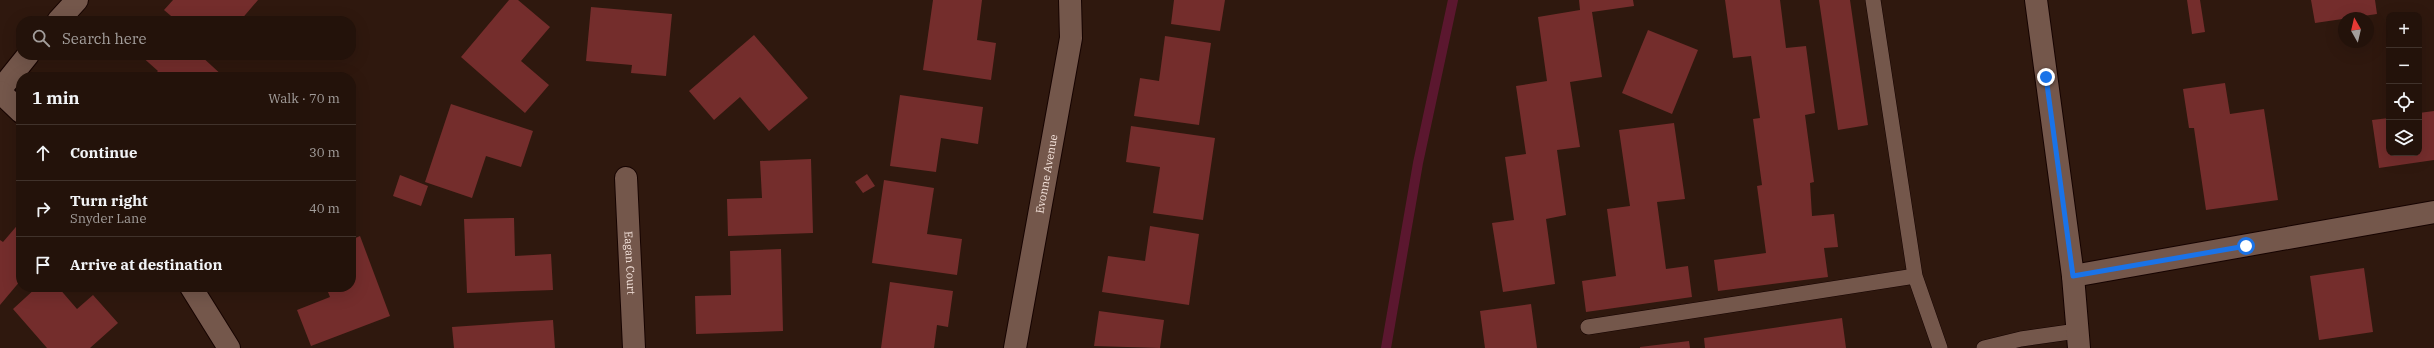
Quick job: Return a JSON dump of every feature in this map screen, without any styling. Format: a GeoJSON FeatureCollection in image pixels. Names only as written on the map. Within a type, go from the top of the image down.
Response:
{"type":"FeatureCollection","features":[{"type":"Feature","properties":{"kind":"street"},"geometry":{"type":"LineString","coordinates":[[63,16],[77,0]]}},
{"type":"Feature","properties":{"kind":"street","name":"Evonne Avenue"},"geometry":{"type":"LineString","coordinates":[[1015,348],[1071,38],[1070,0]]}},
{"type":"Feature","properties":{"kind":"street"},"geometry":{"type":"LineString","coordinates":[[2036,0],[2073,276],[2078,339]]}},
{"type":"Feature","properties":{"kind":"street"},"geometry":{"type":"LineString","coordinates":[[16,107],[0,91],[24,60]]}},
{"type":"Feature","properties":{"kind":"street","name":"Eagan Court"},"geometry":{"type":"LineString","coordinates":[[626,178],[634,348]]}},
{"type":"Feature","properties":{"kind":"street"},"geometry":{"type":"LineString","coordinates":[[2073,276],[2434,212]]}},
{"type":"Feature","properties":{"kind":"street"},"geometry":{"type":"LineString","coordinates":[[194,292],[229,348]]}},
{"type":"Feature","properties":{"kind":"lane"},"geometry":{"type":"LineString","coordinates":[[1873,0],[1915,276],[1940,348]]}},
{"type":"Feature","properties":{"kind":"lane"},"geometry":{"type":"LineString","coordinates":[[1588,327],[1915,276]]}},
{"type":"Feature","properties":{"kind":"lane"},"geometry":{"type":"LineString","coordinates":[[1984,348],[2021,339],[2078,339]]}},
{"type":"Feature","properties":{"kind":"building"},"geometry":{"type":"Polygon","coordinates":[[[173,0],[258,0],[244,16],[171,16],[164,10],[173,0]]]}},
{"type":"Feature","properties":{"kind":"building"},"geometry":{"type":"Polygon","coordinates":[[[509,0],[518,0],[550,27],[521,61],[549,85],[525,113],[461,57],[509,0]]]}},
{"type":"Feature","properties":{"kind":"building"},"geometry":{"type":"Polygon","coordinates":[[[933,0],[982,0],[977,40],[996,43],[991,80],[923,70],[933,0]]]}},
{"type":"Feature","properties":{"kind":"building"},"geometry":{"type":"Polygon","coordinates":[[[1174,0],[1225,0],[1220,31],[1171,24],[1174,0]]]}},
{"type":"Feature","properties":{"kind":"building"},"geometry":{"type":"Polygon","coordinates":[[[1579,0],[1633,0],[1634,6],[1592,12],[1602,77],[1570,82],[1580,147],[1557,150],[1566,215],[1546,219],[1555,284],[1503,292],[1492,223],[1514,220],[1505,157],[1526,154],[1516,86],[1547,81],[1538,17],[1580,10],[1579,0]]]}},
{"type":"Feature","properties":{"kind":"building"},"geometry":{"type":"Polygon","coordinates":[[[1725,0],[1780,0],[1786,48],[1806,46],[1815,113],[1805,115],[1814,182],[1810,183],[1812,216],[1834,214],[1838,247],[1824,248],[1828,277],[1718,291],[1714,260],[1766,253],[1757,186],[1762,185],[1753,119],[1760,118],[1751,56],[1733,58],[1725,0]]]}},
{"type":"Feature","properties":{"kind":"building"},"geometry":{"type":"Polygon","coordinates":[[[1819,0],[1850,0],[1868,125],[1838,130],[1819,0]]]}},
{"type":"Feature","properties":{"kind":"building"},"geometry":{"type":"Polygon","coordinates":[[[2187,0],[2200,0],[2205,32],[2192,34],[2187,0]]]}},
{"type":"Feature","properties":{"kind":"building"},"geometry":{"type":"Polygon","coordinates":[[[2311,0],[2375,0],[2377,14],[2374,14],[2374,12],[2338,12],[2338,20],[2315,23],[2311,0]]]}},
{"type":"Feature","properties":{"kind":"building"},"geometry":{"type":"Polygon","coordinates":[[[591,7],[672,14],[666,76],[631,73],[632,65],[586,61],[591,7]]]}},
{"type":"Feature","properties":{"kind":"building"},"geometry":{"type":"Polygon","coordinates":[[[1648,30],[1698,50],[1672,114],[1622,93],[1648,30]]]}},
{"type":"Feature","properties":{"kind":"building"},"geometry":{"type":"Polygon","coordinates":[[[754,35],[808,98],[769,131],[740,97],[714,120],[689,91],[754,35]]]}},
{"type":"Feature","properties":{"kind":"building"},"geometry":{"type":"Polygon","coordinates":[[[1165,36],[1211,43],[1199,125],[1134,116],[1140,78],[1159,81],[1165,36]]]}},
{"type":"Feature","properties":{"kind":"building"},"geometry":{"type":"Polygon","coordinates":[[[146,60],[205,60],[219,72],[157,72],[158,71],[146,60]]]}},
{"type":"Feature","properties":{"kind":"building"},"geometry":{"type":"Polygon","coordinates":[[[2225,83],[2230,114],[2264,109],[2278,200],[2206,210],[2194,128],[2189,128],[2183,89],[2225,83]]]}},
{"type":"Feature","properties":{"kind":"building"},"geometry":{"type":"Polygon","coordinates":[[[900,95],[983,107],[978,144],[941,138],[936,172],[890,166],[900,95]]]}},
{"type":"Feature","properties":{"kind":"building"},"geometry":{"type":"Polygon","coordinates":[[[451,104],[533,131],[521,167],[486,156],[472,198],[425,182],[451,104]]]}},
{"type":"Feature","properties":{"kind":"building"},"geometry":{"type":"Polygon","coordinates":[[[2434,111],[2434,160],[2379,168],[2372,120],[2386,118],[2386,156],[2422,156],[2422,113],[2434,111]]]}},
{"type":"Feature","properties":{"kind":"building"},"geometry":{"type":"Polygon","coordinates":[[[1674,123],[1685,199],[1657,202],[1666,269],[1688,266],[1692,297],[1586,312],[1582,281],[1616,276],[1607,209],[1630,206],[1619,130],[1674,123]]]}},
{"type":"Feature","properties":{"kind":"building"},"geometry":{"type":"Polygon","coordinates":[[[1131,126],[1215,138],[1203,220],[1153,213],[1160,167],[1126,162],[1131,126]]]}},
{"type":"Feature","properties":{"kind":"building"},"geometry":{"type":"Polygon","coordinates":[[[811,159],[813,233],[728,236],[727,199],[762,198],[760,161],[811,159]]]}},
{"type":"Feature","properties":{"kind":"building"},"geometry":{"type":"Polygon","coordinates":[[[867,174],[875,186],[863,193],[855,182],[867,174]]]}},
{"type":"Feature","properties":{"kind":"building"},"geometry":{"type":"Polygon","coordinates":[[[400,175],[428,186],[421,206],[393,196],[400,175]]]}},
{"type":"Feature","properties":{"kind":"building"},"geometry":{"type":"Polygon","coordinates":[[[884,180],[934,188],[927,234],[962,239],[957,275],[872,263],[884,180]]]}},
{"type":"Feature","properties":{"kind":"building"},"geometry":{"type":"Polygon","coordinates":[[[514,218],[515,256],[551,254],[553,290],[467,293],[464,219],[514,218]]]}},
{"type":"Feature","properties":{"kind":"building"},"geometry":{"type":"Polygon","coordinates":[[[1150,226],[1199,234],[1189,305],[1102,292],[1108,256],[1145,261],[1150,226]]]}},
{"type":"Feature","properties":{"kind":"building"},"geometry":{"type":"Polygon","coordinates":[[[16,227],[16,286],[0,305],[0,240],[3,242],[16,227]]]}},
{"type":"Feature","properties":{"kind":"building"},"geometry":{"type":"Polygon","coordinates":[[[360,236],[390,316],[311,346],[297,310],[330,297],[328,292],[356,292],[356,238],[360,236]]]}},
{"type":"Feature","properties":{"kind":"building"},"geometry":{"type":"Polygon","coordinates":[[[781,249],[783,331],[696,334],[695,296],[731,295],[730,251],[781,249]]]}},
{"type":"Feature","properties":{"kind":"building"},"geometry":{"type":"Polygon","coordinates":[[[2364,268],[2373,332],[2319,340],[2310,276],[2364,268]]]}},
{"type":"Feature","properties":{"kind":"building"},"geometry":{"type":"Polygon","coordinates":[[[890,282],[953,291],[948,327],[937,325],[934,348],[881,348],[890,282]]]}},
{"type":"Feature","properties":{"kind":"building"},"geometry":{"type":"Polygon","coordinates":[[[32,292],[62,292],[77,309],[93,295],[118,323],[90,348],[47,348],[13,309],[32,292]]]}},
{"type":"Feature","properties":{"kind":"building"},"geometry":{"type":"Polygon","coordinates":[[[1531,304],[1537,348],[1485,348],[1480,311],[1531,304]]]}},
{"type":"Feature","properties":{"kind":"building"},"geometry":{"type":"Polygon","coordinates":[[[1099,311],[1164,320],[1160,348],[1094,346],[1099,311]]]}},
{"type":"Feature","properties":{"kind":"building"},"geometry":{"type":"Polygon","coordinates":[[[1842,318],[1846,348],[1705,348],[1704,338],[1842,318]]]}},
{"type":"Feature","properties":{"kind":"building"},"geometry":{"type":"Polygon","coordinates":[[[553,320],[555,348],[454,348],[452,327],[553,320]]]}},
{"type":"Feature","properties":{"kind":"building"},"geometry":{"type":"Polygon","coordinates":[[[1689,341],[1690,348],[1640,348],[1640,347],[1689,341]]]}},
{"type":"Feature","properties":{"kind":"waterway"},"geometry":{"type":"LineString","coordinates":[[1386,348],[1418,163],[1453,0]]}},
{"type":"Feature","properties":{"kind":"route"},"geometry":{"type":"LineString","coordinates":[[2046,77],[2073,276],[2246,246]]}}]}
